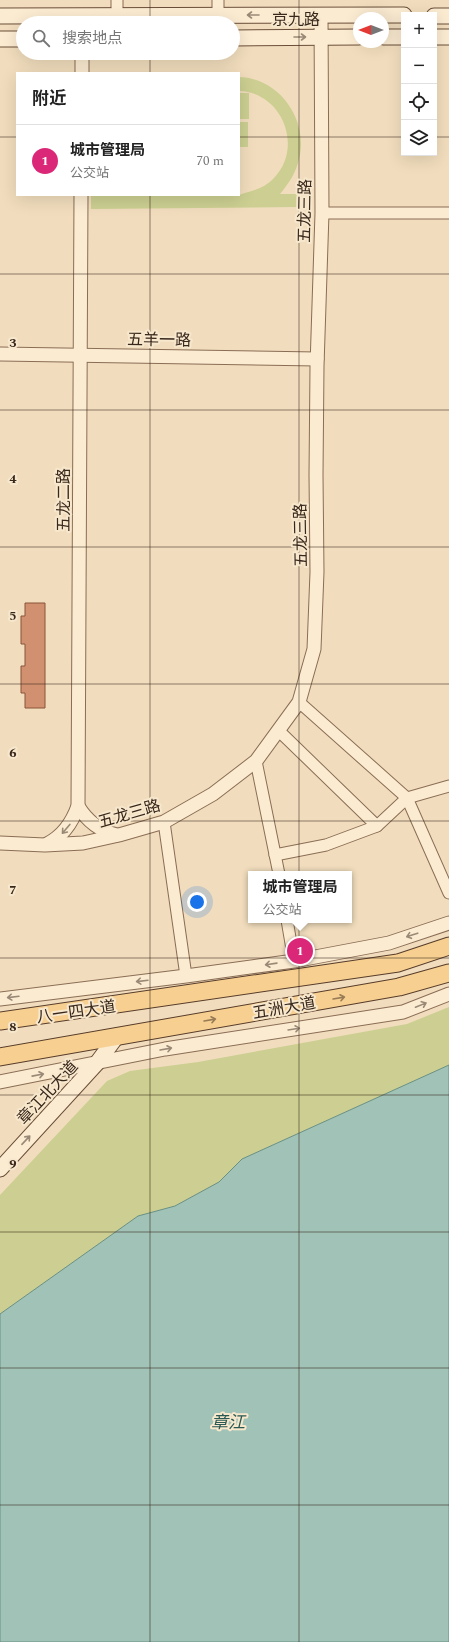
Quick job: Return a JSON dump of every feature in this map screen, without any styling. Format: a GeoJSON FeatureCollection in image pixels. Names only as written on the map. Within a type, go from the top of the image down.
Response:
{"type":"FeatureCollection","features":[{"type":"Feature","properties":{"kind":"main road","name":"京九路"},"geometry":{"type":"LineString","coordinates":[[0,16],[16,17]]}},
{"type":"Feature","properties":{"kind":"main road","name":"京九路"},"geometry":{"type":"LineString","coordinates":[[117,16],[401,16]]}},
{"type":"Feature","properties":{"kind":"main road"},"geometry":{"type":"LineString","coordinates":[[437,16],[449,16]]}},
{"type":"Feature","properties":{"kind":"main road","name":"京九路"},"geometry":{"type":"LineString","coordinates":[[240,38],[353,37]]}},
{"type":"Feature","properties":{"kind":"main road"},"geometry":{"type":"LineString","coordinates":[[389,37],[401,37]]}},
{"type":"Feature","properties":{"kind":"main road"},"geometry":{"type":"LineString","coordinates":[[437,37],[449,37]]}},
{"type":"Feature","properties":{"kind":"main road"},"geometry":{"type":"LineString","coordinates":[[0,39],[16,39]]}},
{"type":"Feature","properties":{"kind":"main road","name":"五洲大道"},"geometry":{"type":"LineString","coordinates":[[128,1003],[398,963],[449,946]]}},
{"type":"Feature","properties":{"kind":"main road","name":"五洲大道"},"geometry":{"type":"LineString","coordinates":[[117,1036],[399,987],[449,973]]}},
{"type":"Feature","properties":{"kind":"main road"},"geometry":{"type":"LineString","coordinates":[[0,1026],[128,1003]]}},
{"type":"Feature","properties":{"kind":"main road","name":"八一四大道"},"geometry":{"type":"LineString","coordinates":[[0,1021],[128,1003]]}},
{"type":"Feature","properties":{"kind":"main road"},"geometry":{"type":"LineString","coordinates":[[0,1053],[117,1036]]}},
{"type":"Feature","properties":{"kind":"main road","name":"八一四大道"},"geometry":{"type":"LineString","coordinates":[[0,1058],[117,1036]]}},
{"type":"Feature","properties":{"kind":"main road","name":"章江北大道"},"geometry":{"type":"LineString","coordinates":[[0,1169],[97,1063],[117,1036]]}},
{"type":"Feature","properties":{"kind":"street"},"geometry":{"type":"LineString","coordinates":[[117,0],[117,16]]}},
{"type":"Feature","properties":{"kind":"street"},"geometry":{"type":"LineString","coordinates":[[218,0],[218,15]]}},
{"type":"Feature","properties":{"kind":"street","name":"五龙三路"},"geometry":{"type":"LineString","coordinates":[[0,843],[45,845],[83,843],[119,835],[164,822],[213,794],[256,761],[299,702],[314,650],[317,572],[317,359],[322,213],[322,15]]}},
{"type":"Feature","properties":{"kind":"street"},"geometry":{"type":"LineString","coordinates":[[82,60],[82,72]]}},
{"type":"Feature","properties":{"kind":"street","name":"五龙二路"},"geometry":{"type":"LineString","coordinates":[[78,806],[81,196]]}},
{"type":"Feature","properties":{"kind":"street"},"geometry":{"type":"LineString","coordinates":[[322,213],[449,213]]}},
{"type":"Feature","properties":{"kind":"street","name":"五羊一路"},"geometry":{"type":"LineString","coordinates":[[0,354],[317,359]]}},
{"type":"Feature","properties":{"kind":"street"},"geometry":{"type":"LineString","coordinates":[[299,702],[408,798],[449,893]]}},
{"type":"Feature","properties":{"kind":"street"},"geometry":{"type":"LineString","coordinates":[[279,731],[377,826]]}},
{"type":"Feature","properties":{"kind":"street"},"geometry":{"type":"LineString","coordinates":[[256,761],[278,871]]}},
{"type":"Feature","properties":{"kind":"street"},"geometry":{"type":"LineString","coordinates":[[275,855],[326,845],[377,826],[408,798],[449,786]]}},
{"type":"Feature","properties":{"kind":"street"},"geometry":{"type":"LineString","coordinates":[[78,806],[85,817],[96,827],[103,831],[119,835]]}},
{"type":"Feature","properties":{"kind":"street"},"geometry":{"type":"LineString","coordinates":[[45,845],[53,841],[66,829],[78,806]]}},
{"type":"Feature","properties":{"kind":"street"},"geometry":{"type":"LineString","coordinates":[[164,822],[186,976]]}},
{"type":"Feature","properties":{"kind":"street"},"geometry":{"type":"LineString","coordinates":[[0,999],[294,961],[389,943],[449,922]]}},
{"type":"Feature","properties":{"kind":"street"},"geometry":{"type":"LineString","coordinates":[[288,923],[294,961]]}},
{"type":"Feature","properties":{"kind":"street"},"geometry":{"type":"LineString","coordinates":[[0,1082],[165,1049],[403,1012],[449,994]]}},
{"type":"Feature","properties":{"kind":"green space"},"geometry":{"type":"Polygon","coordinates":[[[240,77],[254,79],[279,93],[288,104],[300,130],[301,145],[296,169],[292,178],[280,194],[297,194],[297,207],[91,209],[91,196],[240,196],[240,195],[266,185],[274,178],[283,165],[287,151],[287,137],[284,123],[277,111],[267,101],[254,94],[240,91],[240,77]]]}},
{"type":"Feature","properties":{"kind":"green space"},"geometry":{"type":"Polygon","coordinates":[[[240,93],[249,93],[249,119],[240,119],[240,93]]]}},
{"type":"Feature","properties":{"kind":"green space"},"geometry":{"type":"Polygon","coordinates":[[[240,122],[248,122],[248,147],[240,147],[240,122]]]}},
{"type":"Feature","properties":{"kind":"green space"},"geometry":{"type":"Polygon","coordinates":[[[449,1007],[449,1065],[242,1159],[219,1182],[175,1206],[138,1216],[0,1314],[0,1195],[107,1081],[130,1071],[198,1062],[407,1024],[449,1007]]]}},
{"type":"Feature","properties":{"kind":"water","name":"章江"},"geometry":{"type":"Polygon","coordinates":[[[449,1065],[449,1642],[0,1642],[0,1314],[138,1216],[175,1206],[219,1182],[242,1159],[449,1065]]]}},
{"type":"Feature","properties":{"kind":"building"},"geometry":{"type":"Polygon","coordinates":[[[25,603],[45,603],[45,708],[25,708],[25,693],[21,693],[21,666],[25,666],[25,644],[21,644],[21,616],[25,616],[25,603]]]}},
{"type":"Feature","properties":{"kind":"place","name":"城市管理局"},"geometry":{"type":"Point","coordinates":[300,951]}}]}
